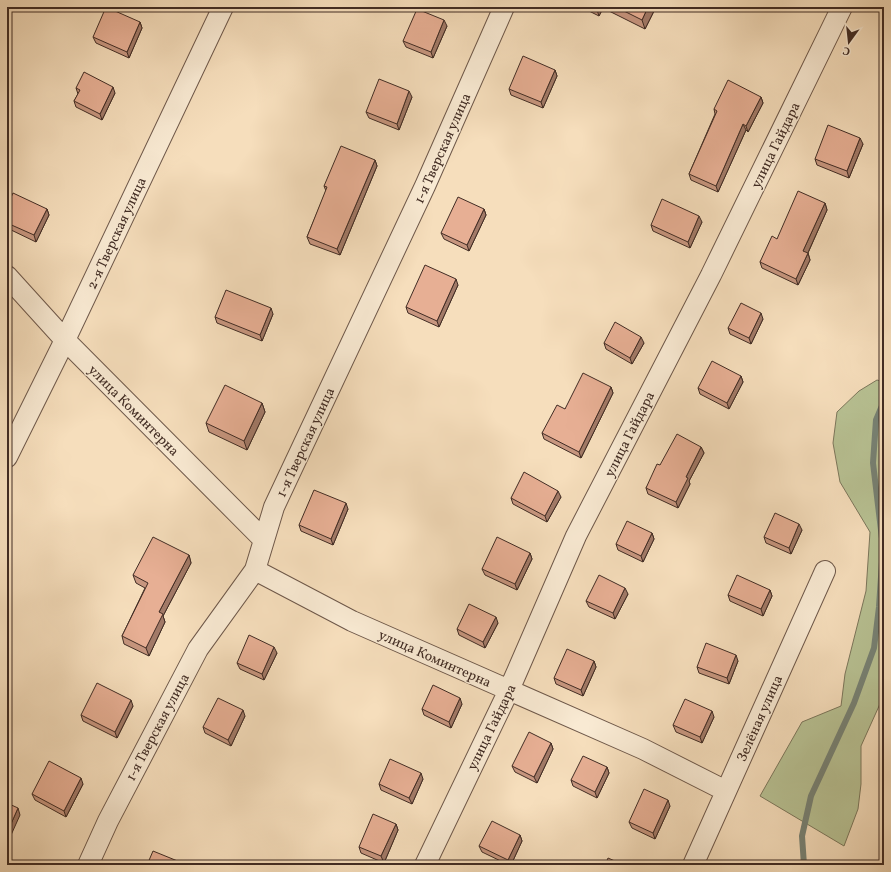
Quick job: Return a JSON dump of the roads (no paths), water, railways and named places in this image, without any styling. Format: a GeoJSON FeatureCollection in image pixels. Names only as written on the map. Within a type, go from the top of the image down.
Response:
{"type":"FeatureCollection","features":[{"type":"Feature","properties":{"kind":"street","name":"2-я Тверская улица"},"geometry":{"type":"LineString","coordinates":[[7,457],[65,340],[223,7]]}},
{"type":"Feature","properties":{"kind":"street","name":"1-я Тверская улица"},"geometry":{"type":"LineString","coordinates":[[88,865],[108,821],[198,649],[255,570],[274,507],[422,194],[504,7]]}},
{"type":"Feature","properties":{"kind":"street","name":"улица Гайдара"},"geometry":{"type":"LineString","coordinates":[[425,865],[509,690],[576,536],[711,275],[842,7]]}},
{"type":"Feature","properties":{"kind":"street","name":"улица Коминтерна"},"geometry":{"type":"LineString","coordinates":[[7,276],[65,340],[264,540]]}},
{"type":"Feature","properties":{"kind":"street","name":"улица Коминтерна"},"geometry":{"type":"LineString","coordinates":[[255,570],[352,622],[643,749],[726,791]]}},
{"type":"Feature","properties":{"kind":"street","name":"Зелёная улица"},"geometry":{"type":"LineString","coordinates":[[693,865],[825,571]]}},
{"type":"Feature","properties":{"kind":"waterway"},"geometry":{"type":"LineString","coordinates":[[804,865],[802,836],[811,796],[854,703],[874,648],[879,607],[883,547],[873,463],[876,420],[884,401]]}}]}
